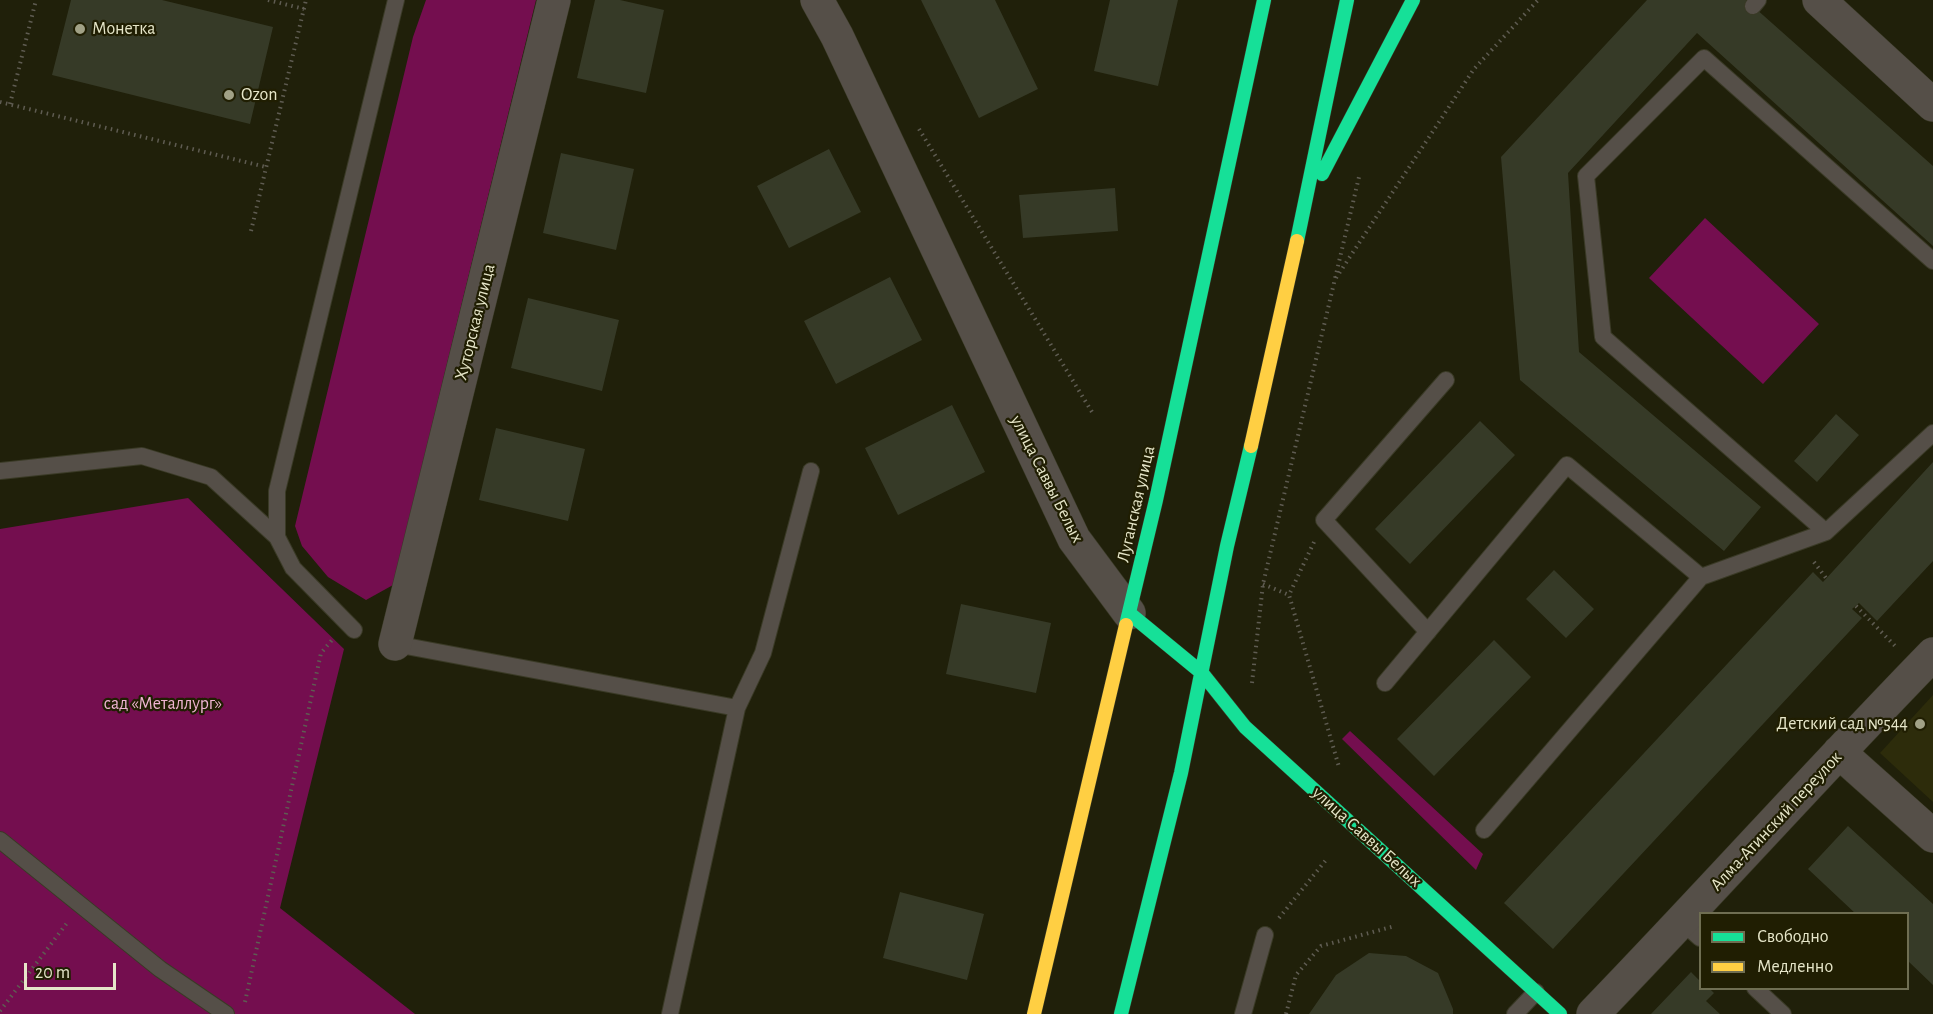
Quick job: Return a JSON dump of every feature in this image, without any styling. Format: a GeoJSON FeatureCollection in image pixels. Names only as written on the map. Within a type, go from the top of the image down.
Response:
{"type":"FeatureCollection","features":[{"type":"Feature","properties":{"kind":"main road","name":"Луганская улица"},"geometry":{"type":"LineString","coordinates":[[1034,1014],[1129,613],[1215,231],[1264,0]]}},
{"type":"Feature","properties":{"kind":"main road"},"geometry":{"type":"LineString","coordinates":[[1121,1014],[1181,773],[1227,546],[1281,318],[1347,0]]}},
{"type":"Feature","properties":{"kind":"main road"},"geometry":{"type":"LineString","coordinates":[[1303,210],[1413,0]]}},
{"type":"Feature","properties":{"kind":"main road","name":"улица Саввы Белых"},"geometry":{"type":"LineString","coordinates":[[1129,613],[1202,673],[1245,727],[1560,1014]]}},
{"type":"Feature","properties":{"kind":"street","name":"Хуторская улица"},"geometry":{"type":"LineString","coordinates":[[395,644],[554,0]]}},
{"type":"Feature","properties":{"kind":"street","name":"улица Саввы Белых"},"geometry":{"type":"LineString","coordinates":[[817,0],[837,36],[1074,540],[1129,613]]}},
{"type":"Feature","properties":{"kind":"street"},"geometry":{"type":"LineString","coordinates":[[1819,0],[1933,105]]}},
{"type":"Feature","properties":{"kind":"street","name":"Алма-Атинский переулок"},"geometry":{"type":"LineString","coordinates":[[1706,912],[1839,752],[1926,662]]}},
{"type":"Feature","properties":{"kind":"street"},"geometry":{"type":"LineString","coordinates":[[1839,752],[1933,836]]}},
{"type":"Feature","properties":{"kind":"street","name":"Алма-Атинский переулок"},"geometry":{"type":"LineString","coordinates":[[1593,1014],[1691,930]]}},
{"type":"Feature","properties":{"kind":"lane"},"geometry":{"type":"LineString","coordinates":[[277,537],[277,490],[396,0]]}},
{"type":"Feature","properties":{"kind":"lane"},"geometry":{"type":"LineString","coordinates":[[1826,532],[1603,337],[1586,176],[1708,53],[1933,261]]}},
{"type":"Feature","properties":{"kind":"lane"},"geometry":{"type":"LineString","coordinates":[[1428,632],[1324,520],[1446,380]]}},
{"type":"Feature","properties":{"kind":"lane"},"geometry":{"type":"LineString","coordinates":[[1484,830],[1701,577],[1826,532],[1933,433]]}},
{"type":"Feature","properties":{"kind":"lane"},"geometry":{"type":"LineString","coordinates":[[0,471],[142,456],[211,477],[277,537],[292,568],[354,630]]}},
{"type":"Feature","properties":{"kind":"lane"},"geometry":{"type":"LineString","coordinates":[[1385,683],[1567,465],[1701,577]]}},
{"type":"Feature","properties":{"kind":"lane"},"geometry":{"type":"LineString","coordinates":[[670,1014],[737,708],[763,653],[811,471]]}},
{"type":"Feature","properties":{"kind":"lane"},"geometry":{"type":"LineString","coordinates":[[395,644],[737,708]]}},
{"type":"Feature","properties":{"kind":"lane"},"geometry":{"type":"LineString","coordinates":[[0,840],[160,969],[226,1014]]}},
{"type":"Feature","properties":{"kind":"lane"},"geometry":{"type":"LineString","coordinates":[[1243,1014],[1265,935]]}},
{"type":"Feature","properties":{"kind":"lane"},"geometry":{"type":"LineString","coordinates":[[1757,990],[1783,1014]]}},
{"type":"Feature","properties":{"kind":"lane"},"geometry":{"type":"LineString","coordinates":[[1515,1014],[1536,992]]}},
{"type":"Feature","properties":{"kind":"path"},"geometry":{"type":"LineString","coordinates":[[10,104],[36,0]]}},
{"type":"Feature","properties":{"kind":"path"},"geometry":{"type":"LineString","coordinates":[[268,0],[304,9]]}},
{"type":"Feature","properties":{"kind":"path"},"geometry":{"type":"LineString","coordinates":[[250,231],[306,0]]}},
{"type":"Feature","properties":{"kind":"path"},"geometry":{"type":"LineString","coordinates":[[1334,280],[1474,69],[1538,0]]}},
{"type":"Feature","properties":{"kind":"path"},"geometry":{"type":"LineString","coordinates":[[0,102],[266,167]]}},
{"type":"Feature","properties":{"kind":"path"},"geometry":{"type":"LineString","coordinates":[[915,122],[1092,412]]}},
{"type":"Feature","properties":{"kind":"path"},"geometry":{"type":"LineString","coordinates":[[1251,684],[1263,584],[1348,220]]}},
{"type":"Feature","properties":{"kind":"path"},"geometry":{"type":"LineString","coordinates":[[1324,520],[1289,595],[1339,767]]}},
{"type":"Feature","properties":{"kind":"path"},"geometry":{"type":"LineString","coordinates":[[1263,584],[1289,595]]}},
{"type":"Feature","properties":{"kind":"path"},"geometry":{"type":"LineString","coordinates":[[1856,606],[1926,662]]}},
{"type":"Feature","properties":{"kind":"path"},"geometry":{"type":"LineString","coordinates":[[245,1002],[321,653],[333,639],[354,630]]}},
{"type":"Feature","properties":{"kind":"path"},"geometry":{"type":"LineString","coordinates":[[1265,935],[1326,860]]}},
{"type":"Feature","properties":{"kind":"path"},"geometry":{"type":"LineString","coordinates":[[0,1011],[81,905]]}},
{"type":"Feature","properties":{"kind":"path"},"geometry":{"type":"LineString","coordinates":[[1286,1014],[1296,975],[1321,946],[1395,926]]}},
{"type":"Feature","properties":{"kind":"shaded area","name":"Детский сад №544"},"geometry":{"type":"Polygon","coordinates":[[[1933,695],[1933,802],[1880,753],[1933,695]]]}},
{"type":"Feature","properties":{"kind":"green space"},"geometry":{"type":"Polygon","coordinates":[[[426,0],[536,0],[393,585],[366,600],[328,577],[302,546],[295,526],[413,37],[426,0]]]}},
{"type":"Feature","properties":{"kind":"green space"},"geometry":{"type":"Polygon","coordinates":[[[1705,218],[1819,324],[1763,384],[1649,278],[1705,218]]]}},
{"type":"Feature","properties":{"kind":"green space","name":"сад «Металлург»"},"geometry":{"type":"Polygon","coordinates":[[[188,498],[344,649],[280,908],[415,1014],[0,1014],[0,529],[188,498]]]}},
{"type":"Feature","properties":{"kind":"green space"},"geometry":{"type":"Polygon","coordinates":[[[1350,731],[1483,854],[1476,870],[1342,739],[1350,731]]]}},
{"type":"Feature","properties":{"kind":"building"},"geometry":{"type":"Polygon","coordinates":[[[71,0],[162,0],[273,27],[250,124],[52,75],[71,0]]]}},
{"type":"Feature","properties":{"kind":"building"},"geometry":{"type":"Polygon","coordinates":[[[595,0],[620,0],[664,10],[646,93],[577,78],[595,0]]]}},
{"type":"Feature","properties":{"kind":"building"},"geometry":{"type":"Polygon","coordinates":[[[921,0],[995,0],[1038,89],[979,118],[921,0]]]}},
{"type":"Feature","properties":{"kind":"building"},"geometry":{"type":"Polygon","coordinates":[[[1110,0],[1178,0],[1158,86],[1094,71],[1110,0]]]}},
{"type":"Feature","properties":{"kind":"building"},"geometry":{"type":"Polygon","coordinates":[[[1647,0],[1746,0],[1933,166],[1933,246],[1697,33],[1568,173],[1579,352],[1761,507],[1724,551],[1520,380],[1501,157],[1647,0]]]}},
{"type":"Feature","properties":{"kind":"building"},"geometry":{"type":"Polygon","coordinates":[[[829,149],[861,212],[789,248],[757,186],[829,149]]]}},
{"type":"Feature","properties":{"kind":"building"},"geometry":{"type":"Polygon","coordinates":[[[561,153],[634,169],[616,250],[543,233],[561,153]]]}},
{"type":"Feature","properties":{"kind":"building"},"geometry":{"type":"Polygon","coordinates":[[[1115,188],[1118,231],[1023,238],[1019,195],[1115,188]]]}},
{"type":"Feature","properties":{"kind":"building"},"geometry":{"type":"Polygon","coordinates":[[[890,277],[922,340],[836,384],[804,321],[890,277]]]}},
{"type":"Feature","properties":{"kind":"building"},"geometry":{"type":"Polygon","coordinates":[[[528,298],[619,320],[602,391],[511,368],[528,298]]]}},
{"type":"Feature","properties":{"kind":"building"},"geometry":{"type":"Polygon","coordinates":[[[952,405],[985,472],[898,515],[865,448],[952,405]]]}},
{"type":"Feature","properties":{"kind":"building"},"geometry":{"type":"Polygon","coordinates":[[[1836,414],[1859,435],[1817,482],[1794,461],[1836,414]]]}},
{"type":"Feature","properties":{"kind":"building"},"geometry":{"type":"Polygon","coordinates":[[[1480,421],[1515,455],[1410,564],[1375,529],[1480,421]]]}},
{"type":"Feature","properties":{"kind":"building"},"geometry":{"type":"Polygon","coordinates":[[[496,428],[585,449],[568,521],[479,500],[496,428]]]}},
{"type":"Feature","properties":{"kind":"building"},"geometry":{"type":"Polygon","coordinates":[[[1933,462],[1933,561],[1877,621],[1859,603],[1852,609],[1862,618],[1553,949],[1504,903],[1813,572],[1823,582],[1933,462]]]}},
{"type":"Feature","properties":{"kind":"building"},"geometry":{"type":"Polygon","coordinates":[[[1554,570],[1594,609],[1566,638],[1526,599],[1554,570]]]}},
{"type":"Feature","properties":{"kind":"building"},"geometry":{"type":"Polygon","coordinates":[[[961,604],[1051,623],[1036,693],[946,674],[961,604]]]}},
{"type":"Feature","properties":{"kind":"building"},"geometry":{"type":"Polygon","coordinates":[[[1494,640],[1531,677],[1434,776],[1397,739],[1494,640]]]}},
{"type":"Feature","properties":{"kind":"building"},"geometry":{"type":"Polygon","coordinates":[[[1848,826],[1933,904],[1933,985],[1909,962],[1909,912],[1854,912],[1808,869],[1848,826]]]}},
{"type":"Feature","properties":{"kind":"building"},"geometry":{"type":"Polygon","coordinates":[[[900,892],[984,914],[967,980],[883,958],[900,892]]]}},
{"type":"Feature","properties":{"kind":"building"},"geometry":{"type":"Polygon","coordinates":[[[1369,953],[1406,956],[1438,973],[1453,1014],[1309,1014],[1336,975],[1369,953]]]}},
{"type":"Feature","properties":{"kind":"building"},"geometry":{"type":"Polygon","coordinates":[[[1691,972],[1699,980],[1699,990],[1711,990],[1714,993],[1706,1001],[1720,1014],[1651,1014],[1691,972]]]}},
{"type":"Feature","properties":{"kind":"traffic: fast"},"geometry":{"type":"LineString","coordinates":[[1126,625],[1156,500],[1264,0]]}},
{"type":"Feature","properties":{"kind":"traffic: fast"},"geometry":{"type":"LineString","coordinates":[[1297,241],[1347,0]]}},
{"type":"Feature","properties":{"kind":"traffic: fast"},"geometry":{"type":"LineString","coordinates":[[1322,174],[1413,0]]}},
{"type":"Feature","properties":{"kind":"traffic: fast"},"geometry":{"type":"LineString","coordinates":[[1121,1014],[1181,773],[1227,546],[1251,446]]}},
{"type":"Feature","properties":{"kind":"traffic: fast"},"geometry":{"type":"LineString","coordinates":[[1129,613],[1202,673],[1245,727],[1560,1014]]}},
{"type":"Feature","properties":{"kind":"traffic: slow"},"geometry":{"type":"LineString","coordinates":[[1251,446],[1297,241]]}},
{"type":"Feature","properties":{"kind":"traffic: slow"},"geometry":{"type":"LineString","coordinates":[[1034,1014],[1126,625]]}},
{"type":"Feature","properties":{"kind":"place","name":"Монетка"},"geometry":{"type":"Point","coordinates":[80,29]}},
{"type":"Feature","properties":{"kind":"place","name":"Ozon"},"geometry":{"type":"Point","coordinates":[229,95]}},
{"type":"Feature","properties":{"kind":"place","name":"Детский сад №544"},"geometry":{"type":"Point","coordinates":[1920,724]}}]}
